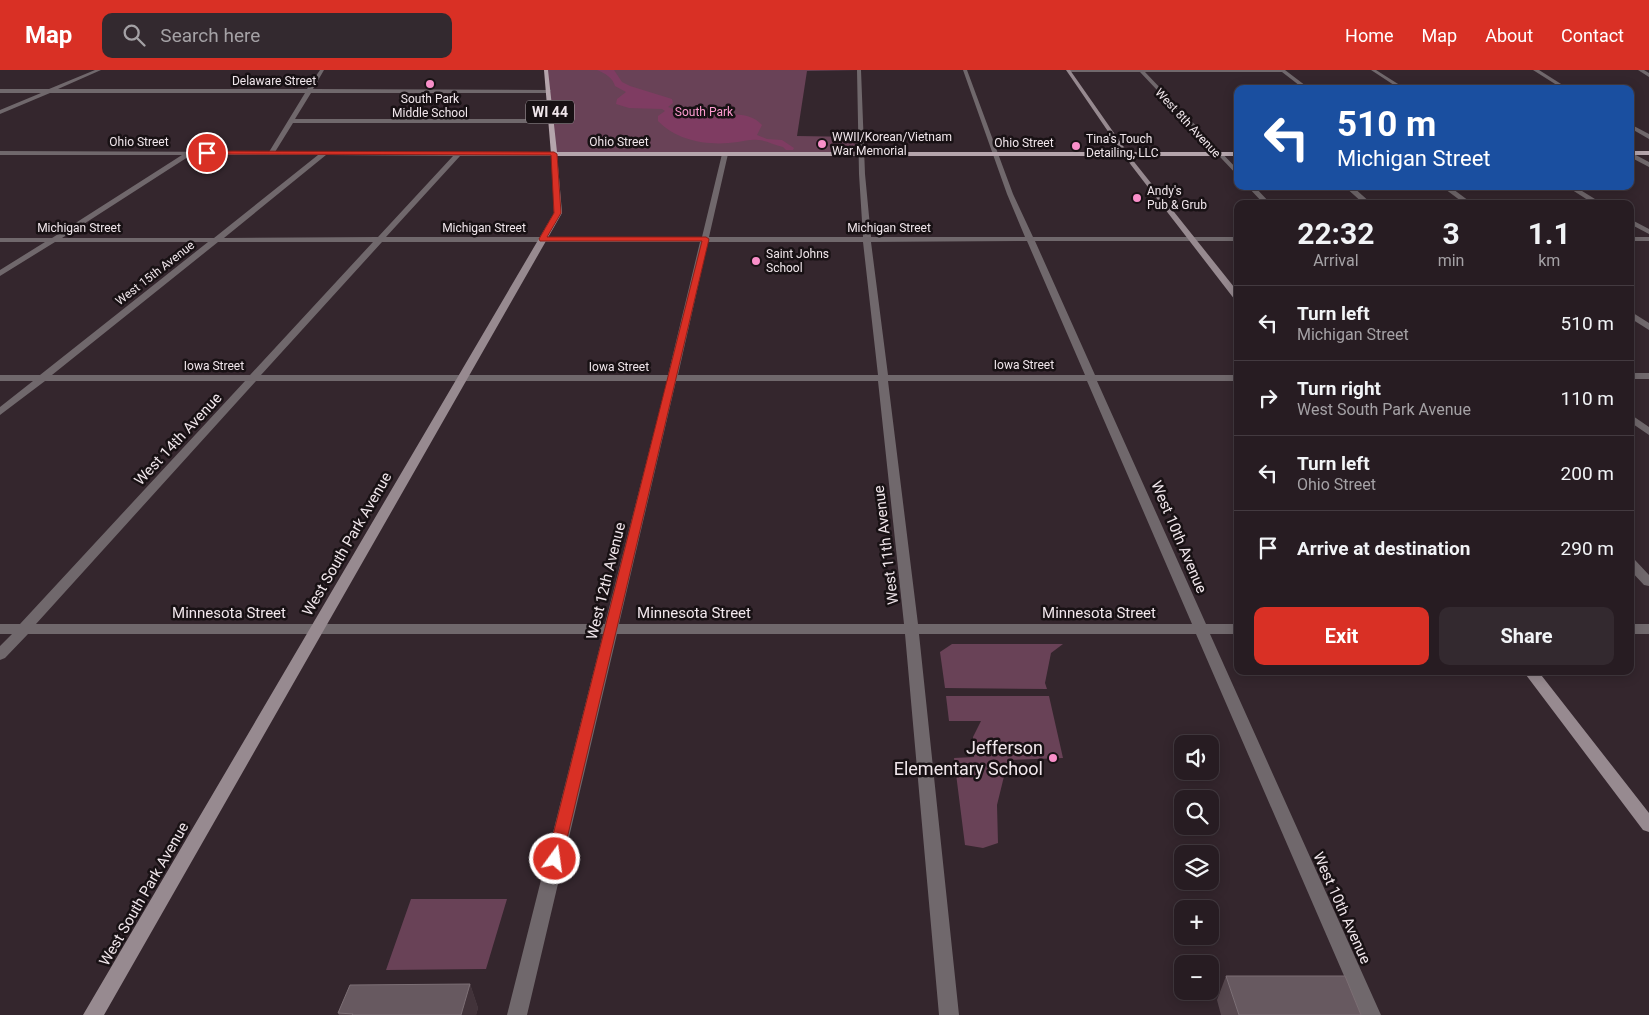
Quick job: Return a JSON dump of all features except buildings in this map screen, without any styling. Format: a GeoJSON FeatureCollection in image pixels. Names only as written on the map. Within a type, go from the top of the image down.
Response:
{"type":"FeatureCollection","features":[{"type":"Feature","properties":{"kind":"main road","name":"West South Park Avenue"},"geometry":{"type":"LineString","coordinates":[[93,1015],[460,378],[558,213],[546,70]]}},
{"type":"Feature","properties":{"kind":"main road"},"geometry":{"type":"LineString","coordinates":[[1069,71],[1126,154],[1234,293]]}},
{"type":"Feature","properties":{"kind":"main road"},"geometry":{"type":"LineString","coordinates":[[1634,154],[1649,153]]}},
{"type":"Feature","properties":{"kind":"main road","name":"Ohio Street"},"geometry":{"type":"LineString","coordinates":[[554,154],[1234,154]]}},
{"type":"Feature","properties":{"kind":"main road"},"geometry":{"type":"LineString","coordinates":[[1533,675],[1649,824]]}},
{"type":"Feature","properties":{"kind":"street"},"geometry":{"type":"LineString","coordinates":[[0,112],[99,70]]}},
{"type":"Feature","properties":{"kind":"street"},"geometry":{"type":"LineString","coordinates":[[272,153],[322,70]]}},
{"type":"Feature","properties":{"kind":"street","name":"West 11th Avenue"},"geometry":{"type":"LineString","coordinates":[[859,70],[861,154],[867,239],[912,630],[949,1015]]}},
{"type":"Feature","properties":{"kind":"street","name":"West 10th Avenue"},"geometry":{"type":"LineString","coordinates":[[965,70],[995,154],[1031,240],[1371,1015]]}},
{"type":"Feature","properties":{"kind":"street","name":"West 8th Avenue"},"geometry":{"type":"LineString","coordinates":[[1140,70],[1234,170]]}},
{"type":"Feature","properties":{"kind":"street"},"geometry":{"type":"LineString","coordinates":[[1069,71],[1283,70],[1303,85]]}},
{"type":"Feature","properties":{"kind":"street"},"geometry":{"type":"LineString","coordinates":[[1373,70],[1397,85]]}},
{"type":"Feature","properties":{"kind":"street"},"geometry":{"type":"LineString","coordinates":[[1536,70],[1560,85]]}},
{"type":"Feature","properties":{"kind":"street"},"geometry":{"type":"LineString","coordinates":[[1640,70],[1649,75]]}},
{"type":"Feature","properties":{"kind":"street","name":"Delaware Street"},"geometry":{"type":"LineString","coordinates":[[0,91],[549,91]]}},
{"type":"Feature","properties":{"kind":"street"},"geometry":{"type":"LineString","coordinates":[[292,121],[551,121]]}},
{"type":"Feature","properties":{"kind":"street"},"geometry":{"type":"LineString","coordinates":[[1634,128],[1649,137]]}},
{"type":"Feature","properties":{"kind":"street","name":"Ohio Street"},"geometry":{"type":"LineString","coordinates":[[0,153],[554,154]]}},
{"type":"Feature","properties":{"kind":"street"},"geometry":{"type":"LineString","coordinates":[[0,274],[191,153]]}},
{"type":"Feature","properties":{"kind":"street","name":"West 15th Avenue"},"geometry":{"type":"LineString","coordinates":[[0,412],[324,153]]}},
{"type":"Feature","properties":{"kind":"street","name":"West 14th Avenue"},"geometry":{"type":"LineString","coordinates":[[0,655],[458,154]]}},
{"type":"Feature","properties":{"kind":"street","name":"West 12th Avenue"},"geometry":{"type":"LineString","coordinates":[[517,1015],[725,154]]}},
{"type":"Feature","properties":{"kind":"street"},"geometry":{"type":"LineString","coordinates":[[1634,156],[1649,164]]}},
{"type":"Feature","properties":{"kind":"street"},"geometry":{"type":"LineString","coordinates":[[1254,190],[1264,200]]}},
{"type":"Feature","properties":{"kind":"street"},"geometry":{"type":"LineString","coordinates":[[1352,190],[1364,200]]}},
{"type":"Feature","properties":{"kind":"street"},"geometry":{"type":"LineString","coordinates":[[1450,190],[1464,200]]}},
{"type":"Feature","properties":{"kind":"street"},"geometry":{"type":"LineString","coordinates":[[1576,190],[1593,200]]}},
{"type":"Feature","properties":{"kind":"street"},"geometry":{"type":"LineString","coordinates":[[1634,223],[1649,232]]}},
{"type":"Feature","properties":{"kind":"street","name":"Michigan Street"},"geometry":{"type":"LineString","coordinates":[[0,240],[1234,239]]}},
{"type":"Feature","properties":{"kind":"street"},"geometry":{"type":"LineString","coordinates":[[1634,239],[1649,239]]}},
{"type":"Feature","properties":{"kind":"street"},"geometry":{"type":"LineString","coordinates":[[1634,317],[1649,327]]}},
{"type":"Feature","properties":{"kind":"street"},"geometry":{"type":"LineString","coordinates":[[1634,376],[1649,376]]}},
{"type":"Feature","properties":{"kind":"street","name":"Iowa Street"},"geometry":{"type":"LineString","coordinates":[[0,378],[1234,378]]}},
{"type":"Feature","properties":{"kind":"street"},"geometry":{"type":"LineString","coordinates":[[1634,420],[1649,432]]}},
{"type":"Feature","properties":{"kind":"street"},"geometry":{"type":"LineString","coordinates":[[1634,567],[1649,582]]}},
{"type":"Feature","properties":{"kind":"street","name":"Minnesota Street"},"geometry":{"type":"LineString","coordinates":[[0,629],[1234,629]]}},
{"type":"Feature","properties":{"kind":"street"},"geometry":{"type":"LineString","coordinates":[[1634,629],[1649,629]]}},
{"type":"Feature","properties":{"kind":"green space","name":"South Park"},"geometry":{"type":"Polygon","coordinates":[[[546,70],[859,70],[807,71],[797,136],[861,137],[861,154],[554,154],[546,70]]]}},
{"type":"Feature","properties":{"kind":"green space"},"geometry":{"type":"Polygon","coordinates":[[[952,644],[1063,644],[1051,653],[1045,683],[1047,689],[945,688],[940,652],[952,644]]]}},
{"type":"Feature","properties":{"kind":"green space"},"geometry":{"type":"Polygon","coordinates":[[[946,696],[1049,696],[1063,758],[1008,760],[997,805],[998,843],[983,848],[965,845],[954,758],[974,757],[973,737],[981,721],[949,721],[946,696]]]}},
{"type":"Feature","properties":{"kind":"green space"},"geometry":{"type":"Polygon","coordinates":[[[411,899],[507,899],[486,969],[386,970],[411,899]]]}},
{"type":"Feature","properties":{"kind":"shaded area"},"geometry":{"type":"Polygon","coordinates":[[[597,70],[614,70],[622,82],[630,86],[672,99],[673,103],[668,107],[679,111],[698,115],[732,114],[756,120],[762,125],[757,135],[767,139],[782,140],[794,148],[793,150],[786,150],[783,147],[761,140],[705,143],[685,138],[675,134],[658,121],[658,116],[665,111],[662,109],[629,108],[616,104],[617,99],[626,92],[615,86],[608,76],[597,70]]]}},
{"type":"Feature","properties":{"kind":"place","name":"South Park Middle School"},"geometry":{"type":"Point","coordinates":[430,84]}},
{"type":"Feature","properties":{"kind":"place","name":"WWII/Korean/Vietnam War Memorial"},"geometry":{"type":"Point","coordinates":[822,144]}},
{"type":"Feature","properties":{"kind":"place","name":"Tina's Touch Detailing, LLC"},"geometry":{"type":"Point","coordinates":[1076,146]}},
{"type":"Feature","properties":{"kind":"place","name":"Andy's Pub & Grub"},"geometry":{"type":"Point","coordinates":[1137,198]}},
{"type":"Feature","properties":{"kind":"place","name":"Saint Johns School"},"geometry":{"type":"Point","coordinates":[756,261]}},
{"type":"Feature","properties":{"kind":"place","name":"Jefferson Elementary School"},"geometry":{"type":"Point","coordinates":[1053,758]}},
{"type":"Feature","properties":{"kind":"route"},"geometry":{"type":"LineString","coordinates":[[207,153],[554,154],[558,213],[542,239],[706,239],[555,859]]}}]}
